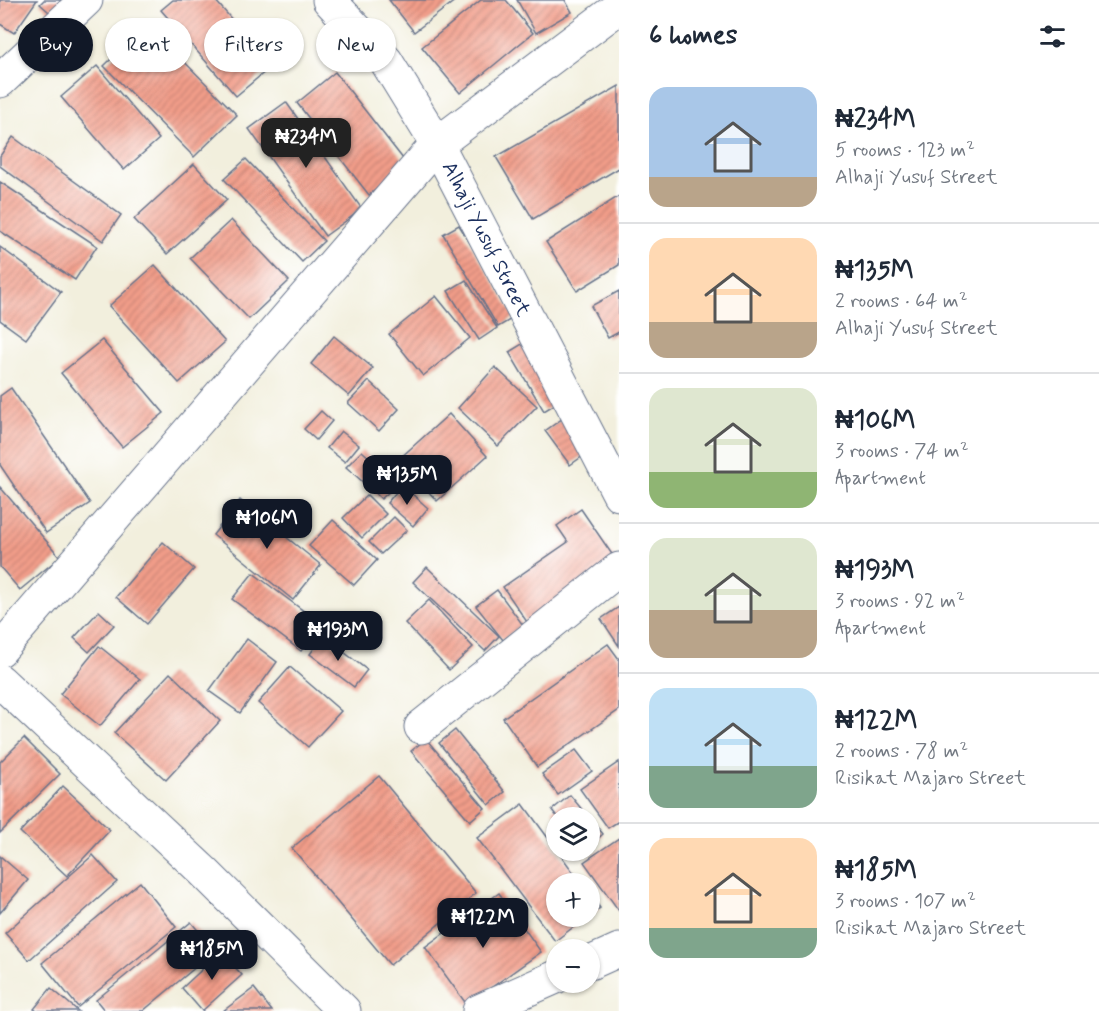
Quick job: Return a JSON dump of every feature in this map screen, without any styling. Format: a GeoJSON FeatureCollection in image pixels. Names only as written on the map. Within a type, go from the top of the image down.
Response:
{"type":"FeatureCollection","features":[{"type":"Feature","properties":{"kind":"street"},"geometry":{"type":"LineString","coordinates":[[0,81],[86,0]]}},
{"type":"Feature","properties":{"kind":"street","name":"Alhaji Yusuf Street"},"geometry":{"type":"LineString","coordinates":[[329,0],[386,61],[437,144],[619,494]]}},
{"type":"Feature","properties":{"kind":"street"},"geometry":{"type":"LineString","coordinates":[[0,650],[437,144],[619,7]]}},
{"type":"Feature","properties":{"kind":"street"},"geometry":{"type":"LineString","coordinates":[[421,728],[619,569]]}},
{"type":"Feature","properties":{"kind":"street"},"geometry":{"type":"LineString","coordinates":[[0,681],[202,871],[344,1011]]}},
{"type":"Feature","properties":{"kind":"street"},"geometry":{"type":"LineString","coordinates":[[600,959],[619,950]]}},
{"type":"Feature","properties":{"kind":"street"},"geometry":{"type":"LineString","coordinates":[[479,1011],[546,981]]}},
{"type":"Feature","properties":{"kind":"building"},"geometry":{"type":"Polygon","coordinates":[[[0,0],[37,0],[24,18],[18,18],[18,27],[14,33],[0,24],[0,0]]]}},
{"type":"Feature","properties":{"kind":"building"},"geometry":{"type":"Polygon","coordinates":[[[44,0],[75,0],[58,18],[40,4],[44,0]]]}},
{"type":"Feature","properties":{"kind":"building"},"geometry":{"type":"Polygon","coordinates":[[[173,0],[215,0],[231,18],[204,18],[204,59],[192,46],[192,18],[168,18],[161,10],[173,0]]]}},
{"type":"Feature","properties":{"kind":"building"},"geometry":{"type":"Polygon","coordinates":[[[389,0],[456,0],[414,32],[389,0]]]}},
{"type":"Feature","properties":{"kind":"building"},"geometry":{"type":"Polygon","coordinates":[[[481,0],[506,0],[533,33],[460,93],[422,47],[481,0]]]}},
{"type":"Feature","properties":{"kind":"building"},"geometry":{"type":"Polygon","coordinates":[[[517,0],[565,0],[572,12],[536,33],[517,0]]]}},
{"type":"Feature","properties":{"kind":"building"},"geometry":{"type":"Polygon","coordinates":[[[97,66],[159,139],[124,170],[61,97],[90,72],[93,72],[97,66]]]}},
{"type":"Feature","properties":{"kind":"building"},"geometry":{"type":"Polygon","coordinates":[[[192,70],[237,115],[194,157],[110,72],[192,72],[192,70]]]}},
{"type":"Feature","properties":{"kind":"building"},"geometry":{"type":"Polygon","coordinates":[[[215,72],[265,72],[236,96],[215,72]]]}},
{"type":"Feature","properties":{"kind":"building"},"geometry":{"type":"Polygon","coordinates":[[[335,72],[407,164],[369,195],[297,103],[335,72]]]}},
{"type":"Feature","properties":{"kind":"building"},"geometry":{"type":"Polygon","coordinates":[[[619,86],[619,168],[533,219],[496,157],[619,86]]]}},
{"type":"Feature","properties":{"kind":"building"},"geometry":{"type":"Polygon","coordinates":[[[286,102],[362,209],[325,236],[249,129],[286,102]]]}},
{"type":"Feature","properties":{"kind":"building"},"geometry":{"type":"Polygon","coordinates":[[[13,137],[121,215],[103,241],[0,166],[0,156],[13,137]]]}},
{"type":"Feature","properties":{"kind":"building"},"geometry":{"type":"Polygon","coordinates":[[[246,159],[324,241],[302,262],[224,179],[246,159]]]}},
{"type":"Feature","properties":{"kind":"building"},"geometry":{"type":"Polygon","coordinates":[[[194,164],[227,200],[167,254],[134,219],[194,164]]]}},
{"type":"Feature","properties":{"kind":"building"},"geometry":{"type":"Polygon","coordinates":[[[0,182],[97,246],[75,280],[0,231],[0,182]]]}},
{"type":"Feature","properties":{"kind":"building"},"geometry":{"type":"Polygon","coordinates":[[[619,196],[619,265],[577,291],[546,242],[619,196]]]}},
{"type":"Feature","properties":{"kind":"building"},"geometry":{"type":"Polygon","coordinates":[[[231,220],[289,281],[249,319],[190,258],[231,220]]]}},
{"type":"Feature","properties":{"kind":"building"},"geometry":{"type":"Polygon","coordinates":[[[459,225],[515,317],[498,327],[443,234],[459,225]]]}},
{"type":"Feature","properties":{"kind":"building"},"geometry":{"type":"Polygon","coordinates":[[[0,247],[61,292],[26,339],[0,320],[0,247]]]}},
{"type":"Feature","properties":{"kind":"building"},"geometry":{"type":"Polygon","coordinates":[[[155,265],[225,342],[179,383],[109,306],[155,265]]]}},
{"type":"Feature","properties":{"kind":"building"},"geometry":{"type":"Polygon","coordinates":[[[466,280],[497,328],[479,340],[448,291],[466,280]]]}},
{"type":"Feature","properties":{"kind":"building"},"geometry":{"type":"Polygon","coordinates":[[[619,291],[619,332],[608,338],[591,306],[619,291]]]}},
{"type":"Feature","properties":{"kind":"building"},"geometry":{"type":"Polygon","coordinates":[[[436,296],[470,338],[423,376],[389,334],[436,296]]]}},
{"type":"Feature","properties":{"kind":"building"},"geometry":{"type":"Polygon","coordinates":[[[334,336],[373,368],[349,396],[311,364],[334,336]]]}},
{"type":"Feature","properties":{"kind":"building"},"geometry":{"type":"Polygon","coordinates":[[[102,340],[164,413],[122,447],[61,373],[102,340]]]}},
{"type":"Feature","properties":{"kind":"building"},"geometry":{"type":"Polygon","coordinates":[[[527,341],[562,400],[544,411],[509,352],[527,341]]]}},
{"type":"Feature","properties":{"kind":"building"},"geometry":{"type":"Polygon","coordinates":[[[495,367],[537,406],[498,446],[458,408],[495,367]]]}},
{"type":"Feature","properties":{"kind":"building"},"geometry":{"type":"Polygon","coordinates":[[[369,381],[399,409],[379,431],[348,403],[369,381]]]}},
{"type":"Feature","properties":{"kind":"building"},"geometry":{"type":"Polygon","coordinates":[[[11,388],[90,503],[46,533],[0,465],[0,396],[11,388]]]}},
{"type":"Feature","properties":{"kind":"building"},"geometry":{"type":"Polygon","coordinates":[[[321,411],[332,421],[316,440],[304,429],[321,411]]]}},
{"type":"Feature","properties":{"kind":"building"},"geometry":{"type":"Polygon","coordinates":[[[449,414],[487,456],[437,501],[399,459],[449,414]]]}},
{"type":"Feature","properties":{"kind":"building"},"geometry":{"type":"Polygon","coordinates":[[[566,416],[590,451],[570,465],[545,431],[566,416]]]}},
{"type":"Feature","properties":{"kind":"building"},"geometry":{"type":"Polygon","coordinates":[[[341,431],[359,445],[345,462],[327,448],[341,431]]]}},
{"type":"Feature","properties":{"kind":"building"},"geometry":{"type":"Polygon","coordinates":[[[362,451],[379,466],[364,483],[346,467],[362,451]]]}},
{"type":"Feature","properties":{"kind":"building"},"geometry":{"type":"Polygon","coordinates":[[[385,468],[399,483],[381,499],[367,484],[385,468]]]}},
{"type":"Feature","properties":{"kind":"building"},"geometry":{"type":"Polygon","coordinates":[[[402,485],[428,508],[413,526],[387,503],[402,485]]]}},
{"type":"Feature","properties":{"kind":"building"},"geometry":{"type":"Polygon","coordinates":[[[0,487],[60,557],[20,590],[0,567],[0,487]]]}},
{"type":"Feature","properties":{"kind":"building"},"geometry":{"type":"Polygon","coordinates":[[[367,495],[386,514],[362,538],[343,518],[367,495]]]}},
{"type":"Feature","properties":{"kind":"building"},"geometry":{"type":"Polygon","coordinates":[[[240,500],[321,565],[293,600],[213,535],[240,500]]]}},
{"type":"Feature","properties":{"kind":"building"},"geometry":{"type":"Polygon","coordinates":[[[581,509],[618,563],[529,625],[503,587],[568,542],[557,526],[581,509]]]}},
{"type":"Feature","properties":{"kind":"building"},"geometry":{"type":"Polygon","coordinates":[[[394,517],[407,530],[381,554],[369,542],[394,517]]]}},
{"type":"Feature","properties":{"kind":"building"},"geometry":{"type":"Polygon","coordinates":[[[333,520],[377,560],[354,585],[309,546],[333,520]]]}},
{"type":"Feature","properties":{"kind":"building"},"geometry":{"type":"Polygon","coordinates":[[[163,542],[194,569],[147,624],[116,597],[163,542]]]}},
{"type":"Feature","properties":{"kind":"building"},"geometry":{"type":"Polygon","coordinates":[[[427,567],[499,636],[485,651],[413,582],[427,567]]]}},
{"type":"Feature","properties":{"kind":"building"},"geometry":{"type":"Polygon","coordinates":[[[253,573],[321,624],[301,651],[232,599],[253,573]]]}},
{"type":"Feature","properties":{"kind":"building"},"geometry":{"type":"Polygon","coordinates":[[[497,590],[523,625],[503,640],[476,606],[497,590]]]}},
{"type":"Feature","properties":{"kind":"building"},"geometry":{"type":"Polygon","coordinates":[[[429,600],[473,647],[449,670],[405,623],[429,600]]]}},
{"type":"Feature","properties":{"kind":"building"},"geometry":{"type":"Polygon","coordinates":[[[619,607],[619,646],[601,619],[619,607]]]}},
{"type":"Feature","properties":{"kind":"building"},"geometry":{"type":"Polygon","coordinates":[[[99,611],[114,625],[89,652],[74,638],[99,611]]]}},
{"type":"Feature","properties":{"kind":"building"},"geometry":{"type":"Polygon","coordinates":[[[323,636],[367,670],[354,687],[310,654],[323,636]]]}},
{"type":"Feature","properties":{"kind":"building"},"geometry":{"type":"Polygon","coordinates":[[[247,639],[277,662],[240,713],[209,691],[247,639]]]}},
{"type":"Feature","properties":{"kind":"building"},"geometry":{"type":"Polygon","coordinates":[[[608,644],[619,659],[619,710],[537,767],[503,718],[608,644]]]}},
{"type":"Feature","properties":{"kind":"building"},"geometry":{"type":"Polygon","coordinates":[[[99,646],[140,679],[100,726],[60,694],[99,646]]]}},
{"type":"Feature","properties":{"kind":"building"},"geometry":{"type":"Polygon","coordinates":[[[290,667],[341,711],[308,747],[258,703],[290,667]]]}},
{"type":"Feature","properties":{"kind":"building"},"geometry":{"type":"Polygon","coordinates":[[[170,673],[220,721],[166,780],[114,733],[170,673]]]}},
{"type":"Feature","properties":{"kind":"building"},"geometry":{"type":"Polygon","coordinates":[[[455,730],[505,792],[489,805],[439,743],[455,730]]]}},
{"type":"Feature","properties":{"kind":"building"},"geometry":{"type":"Polygon","coordinates":[[[24,738],[60,774],[0,833],[0,762],[24,738]]]}},
{"type":"Feature","properties":{"kind":"building"},"geometry":{"type":"Polygon","coordinates":[[[426,739],[485,808],[470,821],[411,751],[426,739]]]}},
{"type":"Feature","properties":{"kind":"building"},"geometry":{"type":"Polygon","coordinates":[[[576,750],[592,771],[558,795],[542,774],[576,750]]]}},
{"type":"Feature","properties":{"kind":"building"},"geometry":{"type":"Polygon","coordinates":[[[619,762],[619,821],[608,828],[600,817],[600,807],[593,807],[580,789],[619,762]]]}},
{"type":"Feature","properties":{"kind":"building"},"geometry":{"type":"Polygon","coordinates":[[[379,776],[476,893],[390,965],[292,848],[379,776]]]}},
{"type":"Feature","properties":{"kind":"building"},"geometry":{"type":"Polygon","coordinates":[[[63,786],[110,830],[67,876],[20,832],[63,786]]]}},
{"type":"Feature","properties":{"kind":"building"},"geometry":{"type":"Polygon","coordinates":[[[570,795],[580,807],[556,807],[570,795]]]}},
{"type":"Feature","properties":{"kind":"building"},"geometry":{"type":"Polygon","coordinates":[[[523,804],[546,835],[546,861],[565,861],[574,873],[546,873],[546,927],[573,927],[558,939],[553,939],[477,838],[523,804]]]}},
{"type":"Feature","properties":{"kind":"building"},"geometry":{"type":"Polygon","coordinates":[[[619,838],[619,911],[600,884],[600,873],[592,873],[584,862],[600,861],[600,851],[619,838]]]}},
{"type":"Feature","properties":{"kind":"building"},"geometry":{"type":"Polygon","coordinates":[[[93,855],[117,882],[29,960],[5,933],[93,855]]]}},
{"type":"Feature","properties":{"kind":"building"},"geometry":{"type":"Polygon","coordinates":[[[0,856],[28,880],[0,913],[0,856]]]}},
{"type":"Feature","properties":{"kind":"building"},"geometry":{"type":"Polygon","coordinates":[[[140,882],[176,927],[78,1007],[42,963],[140,882]]]}},
{"type":"Feature","properties":{"kind":"building"},"geometry":{"type":"Polygon","coordinates":[[[499,893],[541,952],[467,1005],[425,947],[499,893]]]}},
{"type":"Feature","properties":{"kind":"building"},"geometry":{"type":"Polygon","coordinates":[[[191,922],[215,951],[143,1011],[105,1011],[96,1000],[191,922]]]}},
{"type":"Feature","properties":{"kind":"building"},"geometry":{"type":"Polygon","coordinates":[[[221,952],[242,975],[202,1011],[182,988],[221,952]]]}},
{"type":"Feature","properties":{"kind":"building"},"geometry":{"type":"Polygon","coordinates":[[[51,988],[78,1011],[37,1011],[34,1009],[51,988]]]}},
{"type":"Feature","properties":{"kind":"building"},"geometry":{"type":"Polygon","coordinates":[[[254,988],[272,1011],[223,1011],[254,988]]]}}]}
